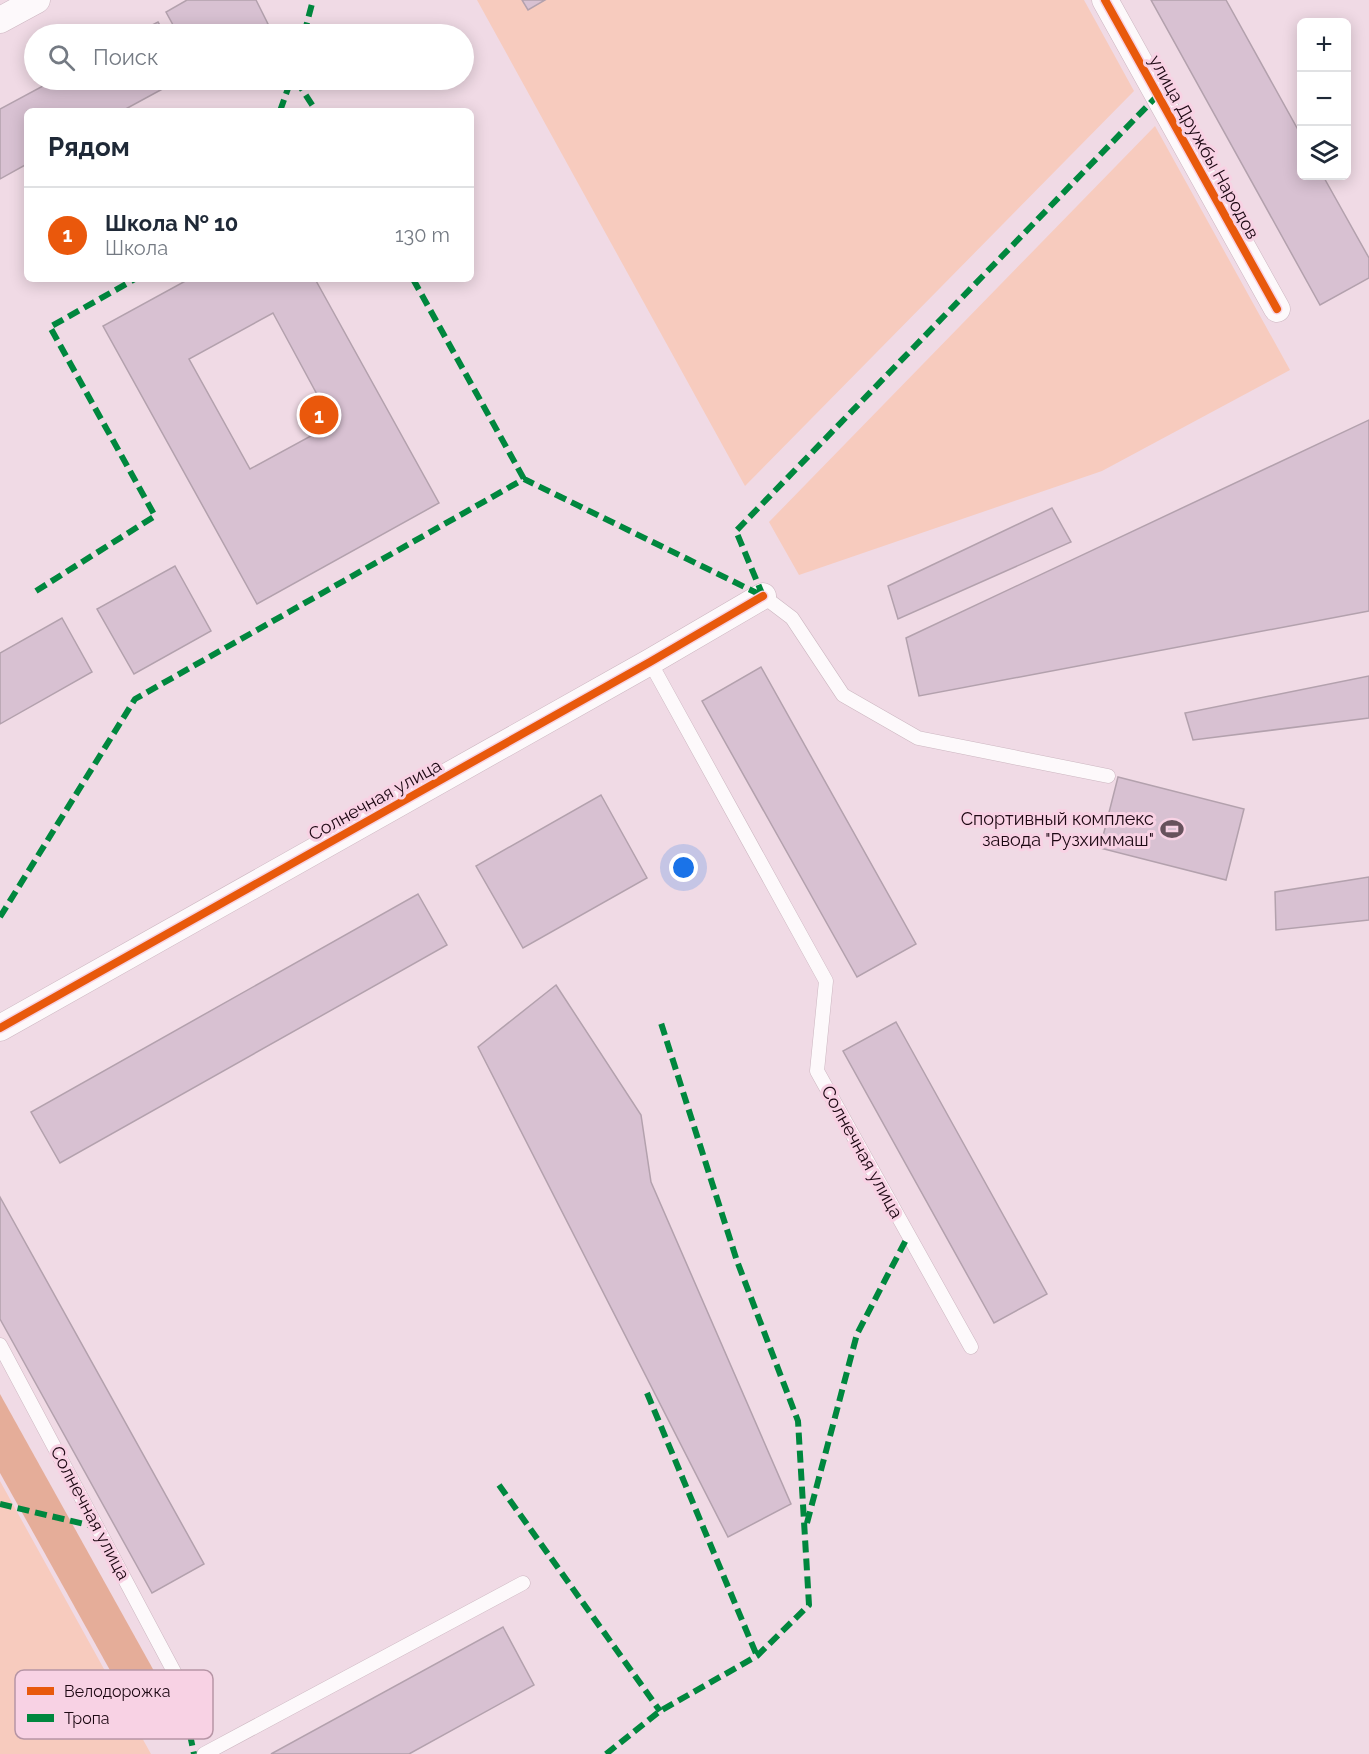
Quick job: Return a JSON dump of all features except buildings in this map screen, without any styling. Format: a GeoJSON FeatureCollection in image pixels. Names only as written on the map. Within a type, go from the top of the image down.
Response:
{"type":"FeatureCollection","features":[{"type":"Feature","properties":{"kind":"street"},"geometry":{"type":"LineString","coordinates":[[0,20],[37,0]]}},
{"type":"Feature","properties":{"kind":"street","name":"улица Дружбы Народов"},"geometry":{"type":"LineString","coordinates":[[1105,0],[1277,309]]}},
{"type":"Feature","properties":{"kind":"street","name":"Солнечная улица"},"geometry":{"type":"LineString","coordinates":[[0,1028],[763,596]]}},
{"type":"Feature","properties":{"kind":"lane"},"geometry":{"type":"LineString","coordinates":[[763,596],[792,618],[843,696],[918,738],[1108,777]]}},
{"type":"Feature","properties":{"kind":"lane","name":"Солнечная улица"},"geometry":{"type":"LineString","coordinates":[[650,662],[826,981],[817,1071],[970,1347]]}},
{"type":"Feature","properties":{"kind":"lane","name":"Солнечная улица"},"geometry":{"type":"LineString","coordinates":[[0,1345],[173,1670]]}},
{"type":"Feature","properties":{"kind":"lane"},"geometry":{"type":"LineString","coordinates":[[204,1754],[523,1582]]}},
{"type":"Feature","properties":{"kind":"shaded area"},"geometry":{"type":"Polygon","coordinates":[[[477,0],[1084,0],[1134,91],[745,486],[477,0]]]}},
{"type":"Feature","properties":{"kind":"shaded area"},"geometry":{"type":"Polygon","coordinates":[[[1155,126],[1290,370],[1102,471],[799,575],[769,522],[1155,126]]]}},
{"type":"Feature","properties":{"kind":"shaded area"},"geometry":{"type":"Polygon","coordinates":[[[0,1394],[153,1670],[110,1670],[0,1473],[0,1394]]]}},
{"type":"Feature","properties":{"kind":"shaded area"},"geometry":{"type":"Polygon","coordinates":[[[0,1481],[105,1670],[15,1670],[15,1739],[143,1739],[151,1754],[0,1754],[0,1481]]]}},
{"type":"Feature","properties":{"kind":"marked path"},"geometry":{"type":"LineString","coordinates":[[307,24],[313,0]]}},
{"type":"Feature","properties":{"kind":"marked path"},"geometry":{"type":"LineString","coordinates":[[281,108],[287,90]]}},
{"type":"Feature","properties":{"kind":"marked path"},"geometry":{"type":"LineString","coordinates":[[302,90],[314,108]]}},
{"type":"Feature","properties":{"kind":"marked path"},"geometry":{"type":"LineString","coordinates":[[763,596],[736,531],[1158,95]]}},
{"type":"Feature","properties":{"kind":"marked path"},"geometry":{"type":"LineString","coordinates":[[36,591],[155,516],[50,327],[130,282]]}},
{"type":"Feature","properties":{"kind":"marked path"},"geometry":{"type":"LineString","coordinates":[[415,282],[524,479]]}},
{"type":"Feature","properties":{"kind":"marked path"},"geometry":{"type":"LineString","coordinates":[[0,917],[135,699],[524,479],[763,596]]}},
{"type":"Feature","properties":{"kind":"marked path"},"geometry":{"type":"LineString","coordinates":[[606,1754],[660,1711],[757,1656],[809,1605],[798,1421],[737,1261],[661,1023]]}},
{"type":"Feature","properties":{"kind":"marked path"},"geometry":{"type":"LineString","coordinates":[[807,1523],[857,1334],[908,1236]]}},
{"type":"Feature","properties":{"kind":"marked path"},"geometry":{"type":"LineString","coordinates":[[647,1393],[757,1656]]}},
{"type":"Feature","properties":{"kind":"marked path"},"geometry":{"type":"LineString","coordinates":[[499,1485],[660,1711]]}},
{"type":"Feature","properties":{"kind":"marked path"},"geometry":{"type":"LineString","coordinates":[[0,1504],[97,1527]]}},
{"type":"Feature","properties":{"kind":"marked path"},"geometry":{"type":"LineString","coordinates":[[191,1739],[194,1754]]}},
{"type":"Feature","properties":{"kind":"cycle path"},"geometry":{"type":"LineString","coordinates":[[1105,0],[1277,309]]}},
{"type":"Feature","properties":{"kind":"cycle path"},"geometry":{"type":"LineString","coordinates":[[0,1028],[763,596]]}},
{"type":"Feature","properties":{"kind":"place","name":"Школа № 10"},"geometry":{"type":"Point","coordinates":[319,415]}},
{"type":"Feature","properties":{"kind":"place","name":"Спортивный комплекс завода \"Рузхиммаш\""},"geometry":{"type":"Point","coordinates":[1172,829]}}]}
